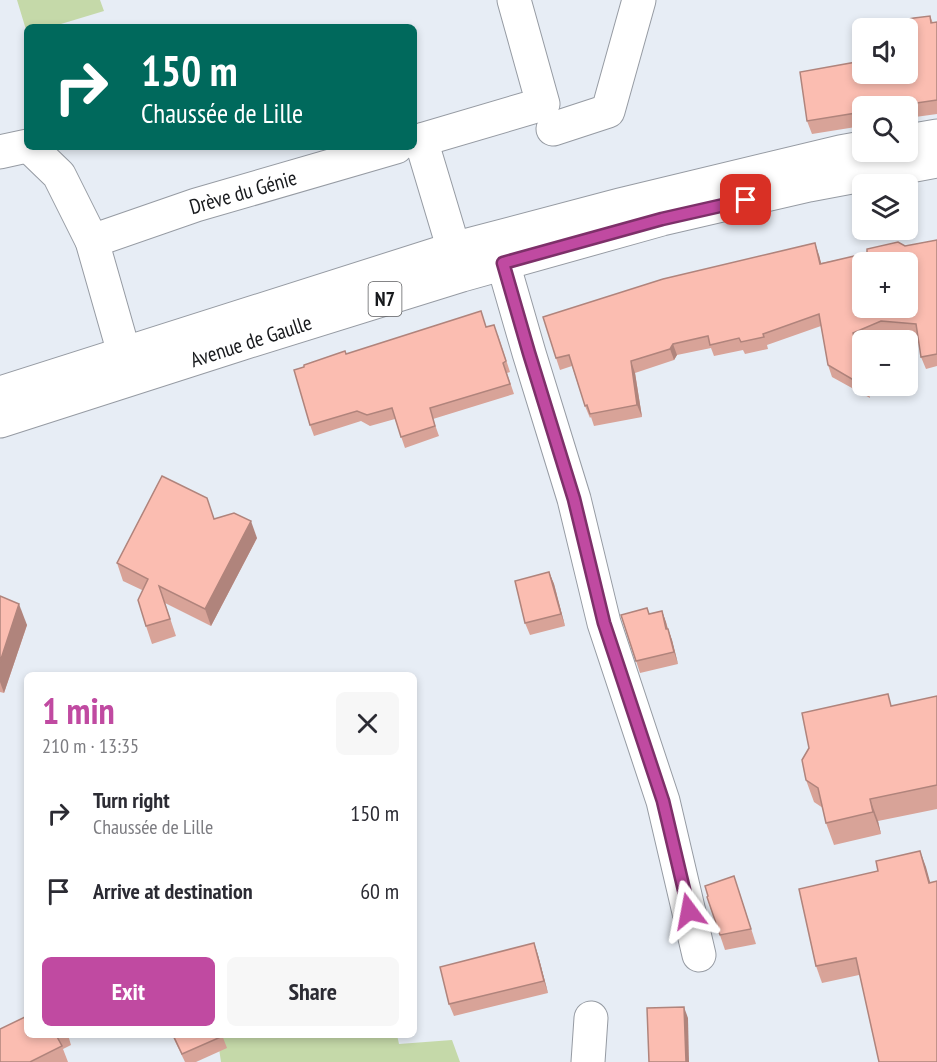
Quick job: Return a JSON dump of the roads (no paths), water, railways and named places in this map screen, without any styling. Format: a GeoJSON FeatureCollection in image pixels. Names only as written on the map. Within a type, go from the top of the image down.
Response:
{"type":"FeatureCollection","features":[{"type":"Feature","properties":{"kind":"main road","name":"Drève du Génie"},"geometry":{"type":"LineString","coordinates":[[417,141],[543,104],[513,0]]}},
{"type":"Feature","properties":{"kind":"main road"},"geometry":{"type":"LineString","coordinates":[[553,129],[608,111],[639,0]]}},
{"type":"Feature","properties":{"kind":"main road"},"geometry":{"type":"LineString","coordinates":[[918,139],[937,136]]}},
{"type":"Feature","properties":{"kind":"main road"},"geometry":{"type":"LineString","coordinates":[[0,152],[24,147]]}},
{"type":"Feature","properties":{"kind":"main road"},"geometry":{"type":"LineString","coordinates":[[0,393],[129,366],[92,241],[58,175],[33,150]]}},
{"type":"Feature","properties":{"kind":"main road","name":"Drève du Génie"},"geometry":{"type":"LineString","coordinates":[[92,241],[196,205],[386,150]]}},
{"type":"Feature","properties":{"kind":"main road"},"geometry":{"type":"LineString","coordinates":[[413,150],[458,262],[644,199],[852,150]]}},
{"type":"Feature","properties":{"kind":"main road","name":"N7"},"geometry":{"type":"LineString","coordinates":[[503,263],[662,219],[809,185],[937,161]]}},
{"type":"Feature","properties":{"kind":"main road","name":"Avenue de Gaulle"},"geometry":{"type":"LineString","coordinates":[[0,421],[129,366],[250,341],[458,262],[503,263]]}},
{"type":"Feature","properties":{"kind":"main road"},"geometry":{"type":"LineString","coordinates":[[503,263],[574,499],[604,623],[663,801],[699,955]]}},
{"type":"Feature","properties":{"kind":"main road"},"geometry":{"type":"LineString","coordinates":[[588,1062],[591,1018]]}}]}
